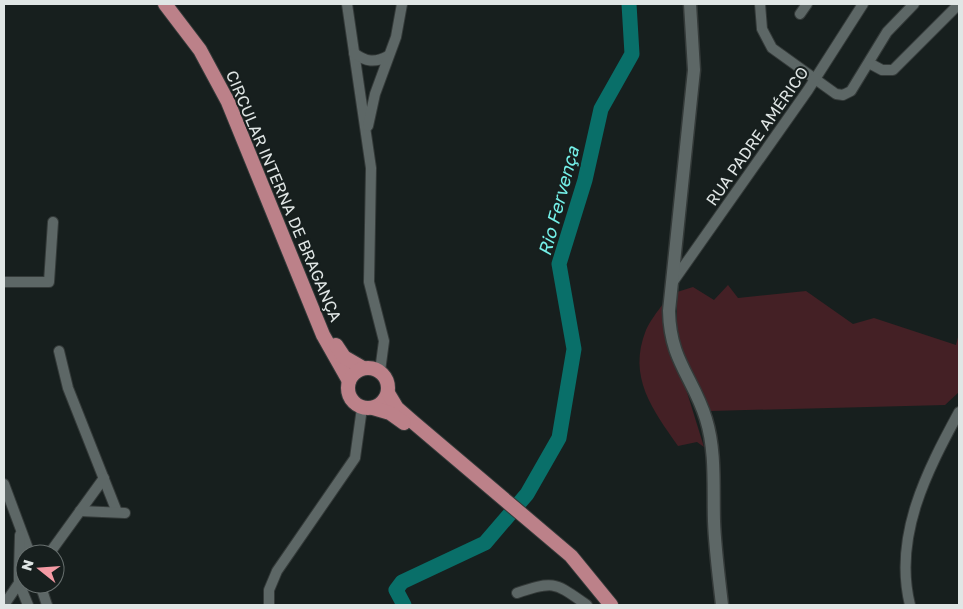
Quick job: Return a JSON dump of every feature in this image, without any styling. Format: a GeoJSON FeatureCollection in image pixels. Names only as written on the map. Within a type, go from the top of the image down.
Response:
{"type":"FeatureCollection","features":[{"type":"Feature","properties":{"kind":"main road","name":"CIRCULAR INTERNA DE BRAGANÇA"},"geometry":{"type":"LineString","coordinates":[[165,4],[200,50],[228,102],[323,335],[349,381]]}},
{"type":"Feature","properties":{"kind":"main road","name":"CIRCULAR INTERNA DE BRAGANÇA"},"geometry":{"type":"LineString","coordinates":[[172,4],[205,50],[230,95],[336,344],[344,357],[363,368]]}},
{"type":"Feature","properties":{"kind":"main road"},"geometry":{"type":"LineString","coordinates":[[368,408],[382,403],[388,393],[388,383],[380,371],[363,368],[352,375],[349,381],[348,394],[356,405],[368,408],[384,411],[398,419],[475,478],[571,556],[611,605]]}},
{"type":"Feature","properties":{"kind":"main road"},"geometry":{"type":"LineString","coordinates":[[388,393],[398,408],[475,478]]}},
{"type":"Feature","properties":{"kind":"main road"},"geometry":{"type":"LineString","coordinates":[[545,536],[603,605]]}},
{"type":"Feature","properties":{"kind":"street"},"geometry":{"type":"LineString","coordinates":[[347,4],[371,168],[369,282],[384,341],[380,371]]}},
{"type":"Feature","properties":{"kind":"street"},"geometry":{"type":"LineString","coordinates":[[366,132],[375,94],[396,37],[402,4]]}},
{"type":"Feature","properties":{"kind":"street"},"geometry":{"type":"LineString","coordinates":[[690,4],[694,70],[669,311],[671,341],[676,356],[706,419],[713,458],[714,524],[722,605]]}},
{"type":"Feature","properties":{"kind":"street"},"geometry":{"type":"LineString","coordinates":[[760,4],[762,29],[772,48],[836,94],[843,95],[851,91],[887,32],[914,4]]}},
{"type":"Feature","properties":{"kind":"street"},"geometry":{"type":"LineString","coordinates":[[800,14],[807,4]]}},
{"type":"Feature","properties":{"kind":"street","name":"RUA PADRE AMÉRICO"},"geometry":{"type":"LineString","coordinates":[[672,283],[816,78],[863,4]]}},
{"type":"Feature","properties":{"kind":"street"},"geometry":{"type":"LineString","coordinates":[[869,63],[888,72],[893,70],[959,4]]}},
{"type":"Feature","properties":{"kind":"street"},"geometry":{"type":"LineString","coordinates":[[354,54],[370,61],[378,61],[388,56]]}},
{"type":"Feature","properties":{"kind":"street"},"geometry":{"type":"LineString","coordinates":[[4,282],[49,282],[53,222]]}},
{"type":"Feature","properties":{"kind":"street"},"geometry":{"type":"LineString","coordinates":[[59,351],[68,388],[104,478],[121,512],[80,511]]}},
{"type":"Feature","properties":{"kind":"street"},"geometry":{"type":"LineString","coordinates":[[269,605],[269,590],[277,571],[355,458],[368,408]]}},
{"type":"Feature","properties":{"kind":"street"},"geometry":{"type":"LineString","coordinates":[[910,605],[906,562],[909,531],[928,470],[959,412]]}},
{"type":"Feature","properties":{"kind":"street"},"geometry":{"type":"LineString","coordinates":[[56,544],[104,478]]}},
{"type":"Feature","properties":{"kind":"street"},"geometry":{"type":"LineString","coordinates":[[4,484],[26,544]]}},
{"type":"Feature","properties":{"kind":"street"},"geometry":{"type":"LineString","coordinates":[[20,526],[21,544]]}},
{"type":"Feature","properties":{"kind":"street"},"geometry":{"type":"LineString","coordinates":[[517,594],[544,584],[553,585],[587,605]]}},
{"type":"Feature","properties":{"kind":"street"},"geometry":{"type":"LineString","coordinates":[[4,605],[15,592]]}},
{"type":"Feature","properties":{"kind":"shaded area"},"geometry":{"type":"Polygon","coordinates":[[[728,285],[738,298],[806,291],[853,324],[874,318],[956,345],[959,333],[959,392],[945,405],[710,411],[682,354],[677,326],[677,292],[693,287],[714,300],[728,285]]]}},
{"type":"Feature","properties":{"kind":"shaded area"},"geometry":{"type":"Polygon","coordinates":[[[663,304],[670,356],[686,389],[704,447],[697,442],[678,446],[652,406],[641,378],[639,363],[646,330],[663,304]]]}},
{"type":"Feature","properties":{"kind":"waterway","name":"Rio Fervença"},"geometry":{"type":"LineString","coordinates":[[404,605],[396,590],[402,582],[485,543],[527,494],[559,438],[574,349],[559,264],[585,180],[601,109],[632,54],[629,4]]}}]}
